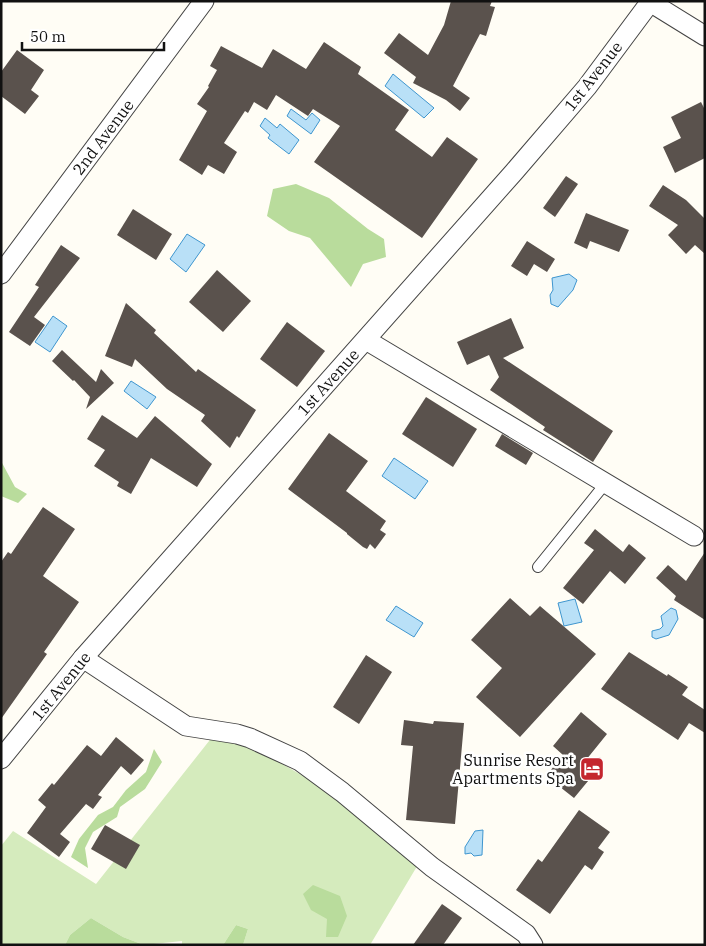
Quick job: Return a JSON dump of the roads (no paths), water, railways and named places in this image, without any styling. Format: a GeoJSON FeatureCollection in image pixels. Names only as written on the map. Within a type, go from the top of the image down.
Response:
{"type":"FeatureCollection","features":[{"type":"Feature","properties":{"kind":"street","name":"2nd Avenue"},"geometry":{"type":"LineString","coordinates":[[1,274],[204,1]]}},
{"type":"Feature","properties":{"kind":"street"},"geometry":{"type":"LineString","coordinates":[[650,2],[705,36]]}},
{"type":"Feature","properties":{"kind":"street","name":"1st Avenue"},"geometry":{"type":"LineString","coordinates":[[1,759],[83,658],[366,340],[581,94],[650,2]]}},
{"type":"Feature","properties":{"kind":"street"},"geometry":{"type":"LineString","coordinates":[[366,340],[694,536]]}},
{"type":"Feature","properties":{"kind":"street"},"geometry":{"type":"LineString","coordinates":[[83,658],[186,726],[237,734],[300,761],[342,792],[432,867],[526,934],[533,945]]}},
{"type":"Feature","properties":{"kind":"lane"},"geometry":{"type":"LineString","coordinates":[[538,568],[606,484]]}},
{"type":"Feature","properties":{"kind":"water"},"geometry":{"type":"Polygon","coordinates":[[[393,74],[434,108],[424,118],[385,86],[393,74]]]}},
{"type":"Feature","properties":{"kind":"water"},"geometry":{"type":"Polygon","coordinates":[[[291,109],[306,120],[312,113],[320,120],[311,134],[287,116],[291,109]]]}},
{"type":"Feature","properties":{"kind":"water"},"geometry":{"type":"Polygon","coordinates":[[[265,118],[277,128],[280,124],[299,140],[289,154],[268,138],[270,135],[260,126],[265,118]]]}},
{"type":"Feature","properties":{"kind":"water"},"geometry":{"type":"Polygon","coordinates":[[[187,234],[205,245],[186,272],[170,259],[187,234]]]}},
{"type":"Feature","properties":{"kind":"water"},"geometry":{"type":"Polygon","coordinates":[[[569,274],[577,280],[573,290],[558,307],[551,304],[552,278],[569,274]]]}},
{"type":"Feature","properties":{"kind":"water"},"geometry":{"type":"Polygon","coordinates":[[[53,316],[67,326],[50,352],[35,342],[53,316]]]}},
{"type":"Feature","properties":{"kind":"water"},"geometry":{"type":"Polygon","coordinates":[[[131,381],[156,397],[147,409],[124,391],[131,381]]]}},
{"type":"Feature","properties":{"kind":"water"},"geometry":{"type":"Polygon","coordinates":[[[394,458],[428,481],[415,499],[382,476],[394,458]]]}},
{"type":"Feature","properties":{"kind":"water"},"geometry":{"type":"Polygon","coordinates":[[[575,599],[582,622],[564,626],[558,603],[575,599]]]}},
{"type":"Feature","properties":{"kind":"water"},"geometry":{"type":"Polygon","coordinates":[[[396,606],[423,623],[414,637],[386,620],[396,606]]]}},
{"type":"Feature","properties":{"kind":"water"},"geometry":{"type":"Polygon","coordinates":[[[671,608],[676,610],[678,619],[669,635],[656,639],[652,637],[652,631],[663,626],[661,616],[671,608]]]}},
{"type":"Feature","properties":{"kind":"water"},"geometry":{"type":"Polygon","coordinates":[[[483,830],[482,855],[465,854],[465,847],[475,831],[483,830]]]}},
{"type":"Feature","properties":{"kind":"place","name":"Sunrise Resort Apartments Spa"},"geometry":{"type":"Point","coordinates":[592,769]}}]}
